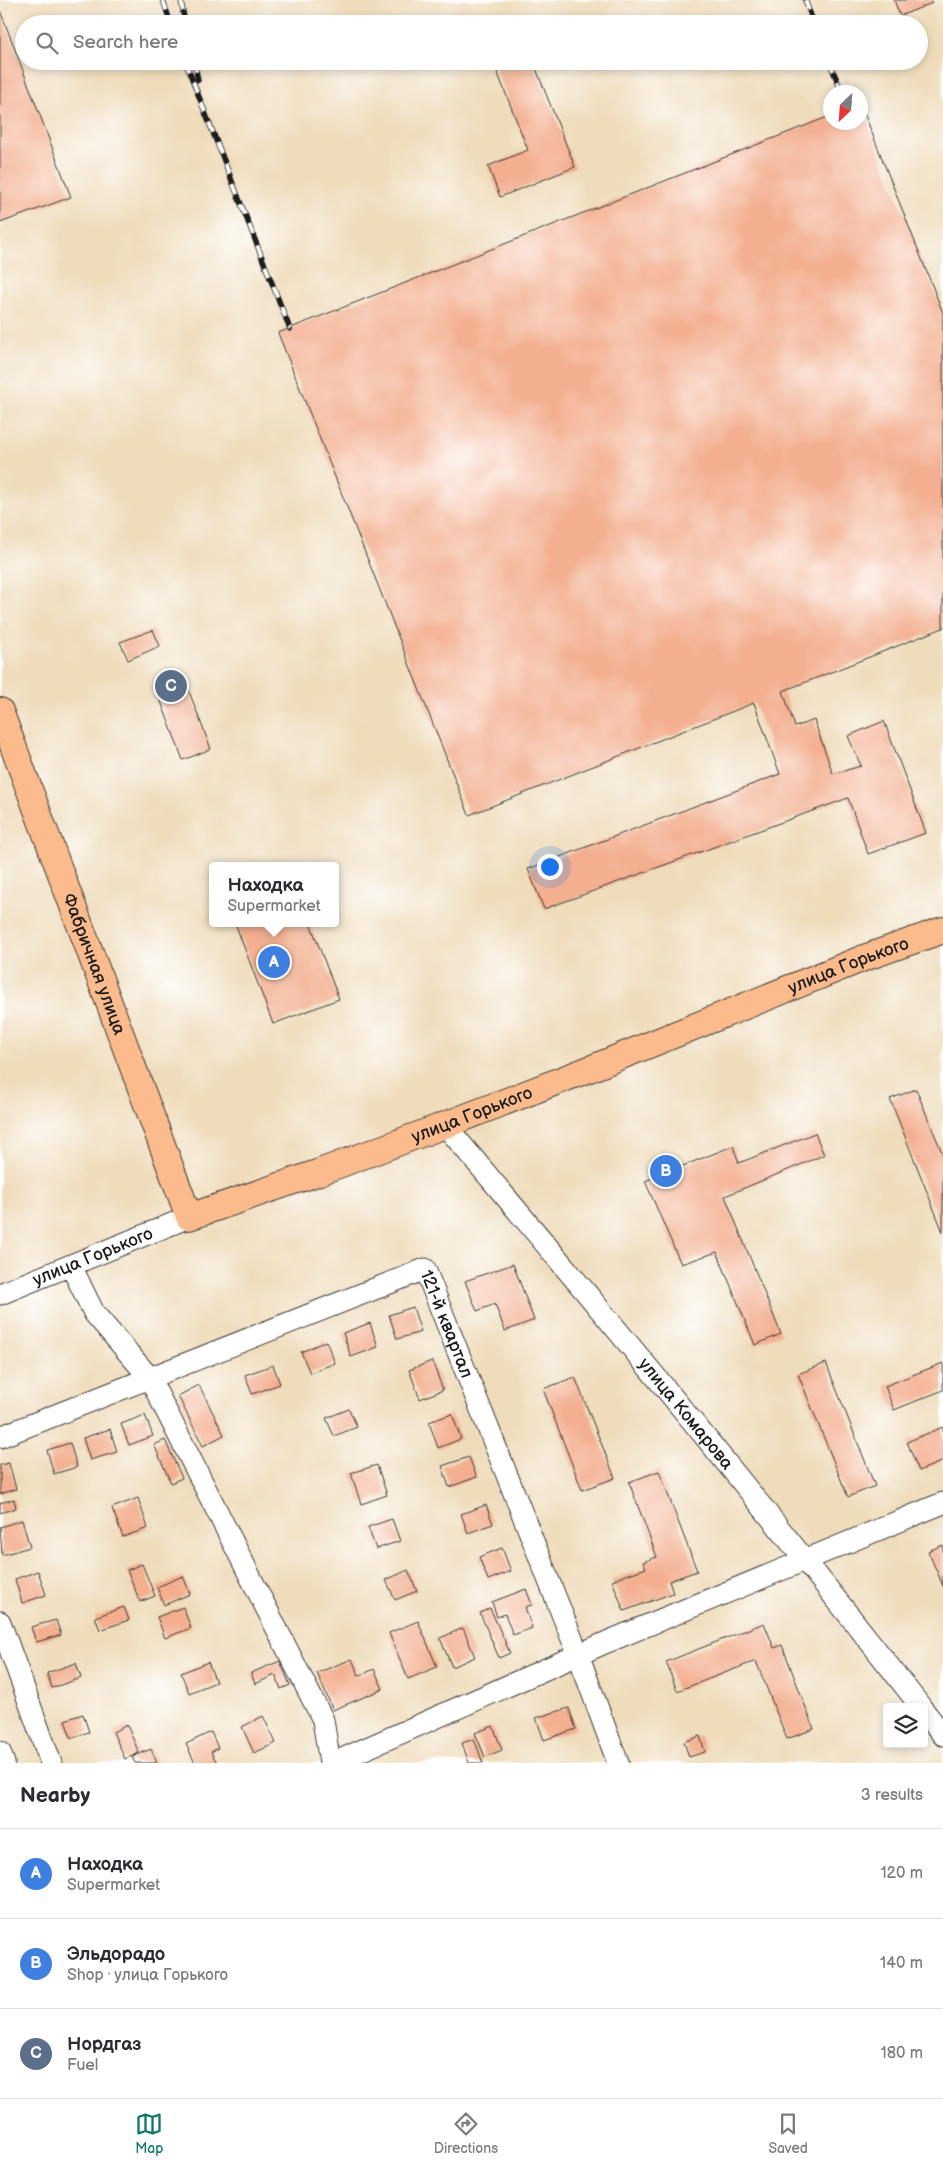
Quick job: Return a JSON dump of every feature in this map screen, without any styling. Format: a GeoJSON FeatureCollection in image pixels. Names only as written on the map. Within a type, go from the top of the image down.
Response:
{"type":"FeatureCollection","features":[{"type":"Feature","properties":{"kind":"main road","name":"Фабричная улица"},"geometry":{"type":"LineString","coordinates":[[0,711],[189,1217]]}},
{"type":"Feature","properties":{"kind":"main road","name":"улица Горького"},"geometry":{"type":"LineString","coordinates":[[189,1217],[317,1173],[445,1125],[864,958],[943,930]]}},
{"type":"Feature","properties":{"kind":"street","name":"улица Комарова"},"geometry":{"type":"LineString","coordinates":[[445,1125],[624,1336],[681,1409],[806,1559],[918,1703]]}},
{"type":"Feature","properties":{"kind":"street","name":"улица Горького"},"geometry":{"type":"LineString","coordinates":[[0,1294],[189,1217]]}},
{"type":"Feature","properties":{"kind":"street"},"geometry":{"type":"LineString","coordinates":[[71,1266],[94,1313],[149,1377],[323,1720],[331,1763],[578,1654],[943,1503]]}},
{"type":"Feature","properties":{"kind":"street","name":"121-й квартал"},"geometry":{"type":"LineString","coordinates":[[0,1437],[426,1269],[578,1654]]}},
{"type":"Feature","properties":{"kind":"street"},"geometry":{"type":"LineString","coordinates":[[0,1622],[51,1763]]}},
{"type":"Feature","properties":{"kind":"street"},"geometry":{"type":"LineString","coordinates":[[578,1654],[618,1763]]}},
{"type":"Feature","properties":{"kind":"street"},"geometry":{"type":"LineString","coordinates":[[928,1716],[943,1735]]}},
{"type":"Feature","properties":{"kind":"street"},"geometry":{"type":"LineString","coordinates":[[0,1752],[4,1763]]}},
{"type":"Feature","properties":{"kind":"building"},"geometry":{"type":"Polygon","coordinates":[[[894,0],[930,0],[932,3],[902,15],[900,15],[894,0]]]}},
{"type":"Feature","properties":{"kind":"building"},"geometry":{"type":"Polygon","coordinates":[[[0,10],[15,50],[15,70],[23,70],[71,197],[0,223],[0,10]]]}},
{"type":"Feature","properties":{"kind":"building"},"geometry":{"type":"Polygon","coordinates":[[[497,70],[537,70],[575,167],[500,197],[488,166],[528,150],[497,70]]]}},
{"type":"Feature","properties":{"kind":"building"},"geometry":{"type":"Polygon","coordinates":[[[823,119],[823,130],[868,130],[868,123],[943,313],[943,628],[783,691],[795,727],[814,720],[833,774],[861,766],[848,736],[884,721],[926,833],[868,854],[848,798],[544,909],[528,869],[780,774],[754,703],[469,815],[278,333],[823,119]]]}},
{"type":"Feature","properties":{"kind":"building"},"geometry":{"type":"Polygon","coordinates":[[[153,630],[160,646],[128,660],[120,642],[153,630]]]}},
{"type":"Feature","properties":{"kind":"building"},"geometry":{"type":"Polygon","coordinates":[[[182,673],[211,749],[183,760],[154,683],[182,673]]]}},
{"type":"Feature","properties":{"kind":"building"},"geometry":{"type":"Polygon","coordinates":[[[237,927],[312,927],[339,999],[273,1024],[237,927]]]}},
{"type":"Feature","properties":{"kind":"building"},"geometry":{"type":"Polygon","coordinates":[[[916,1089],[943,1155],[943,1232],[890,1099],[916,1089]]]}},
{"type":"Feature","properties":{"kind":"building"},"geometry":{"type":"Polygon","coordinates":[[[815,1133],[824,1155],[725,1196],[781,1334],[755,1345],[717,1252],[681,1264],[645,1181],[733,1146],[739,1163],[815,1133]]]}},
{"type":"Feature","properties":{"kind":"building"},"geometry":{"type":"Polygon","coordinates":[[[513,1264],[534,1320],[505,1331],[495,1304],[477,1311],[465,1281],[513,1264]]]}},
{"type":"Feature","properties":{"kind":"building"},"geometry":{"type":"Polygon","coordinates":[[[413,1307],[421,1332],[397,1339],[389,1315],[413,1307]]]}},
{"type":"Feature","properties":{"kind":"building"},"geometry":{"type":"Polygon","coordinates":[[[370,1323],[378,1347],[351,1357],[343,1333],[370,1323]]]}},
{"type":"Feature","properties":{"kind":"building"},"geometry":{"type":"Polygon","coordinates":[[[326,1341],[335,1363],[310,1373],[301,1352],[326,1341]]]}},
{"type":"Feature","properties":{"kind":"building"},"geometry":{"type":"Polygon","coordinates":[[[432,1361],[443,1390],[420,1399],[409,1370],[432,1361]]]}},
{"type":"Feature","properties":{"kind":"building"},"geometry":{"type":"Polygon","coordinates":[[[826,1363],[875,1486],[848,1497],[798,1374],[826,1363]]]}},
{"type":"Feature","properties":{"kind":"building"},"geometry":{"type":"Polygon","coordinates":[[[943,1363],[943,1390],[894,1410],[885,1386],[943,1363]]]}},
{"type":"Feature","properties":{"kind":"building"},"geometry":{"type":"Polygon","coordinates":[[[273,1365],[280,1384],[252,1394],[245,1375],[273,1365]]]}},
{"type":"Feature","properties":{"kind":"building"},"geometry":{"type":"Polygon","coordinates":[[[575,1377],[615,1478],[582,1490],[543,1389],[575,1377]]]}},
{"type":"Feature","properties":{"kind":"building"},"geometry":{"type":"Polygon","coordinates":[[[199,1385],[224,1435],[203,1446],[178,1396],[199,1385]]]}},
{"type":"Feature","properties":{"kind":"building"},"geometry":{"type":"Polygon","coordinates":[[[349,1409],[357,1427],[334,1436],[326,1418],[349,1409]]]}},
{"type":"Feature","properties":{"kind":"building"},"geometry":{"type":"Polygon","coordinates":[[[452,1414],[461,1439],[438,1448],[429,1422],[452,1414]]]}},
{"type":"Feature","properties":{"kind":"building"},"geometry":{"type":"Polygon","coordinates":[[[145,1415],[153,1436],[129,1445],[121,1424],[145,1415]]]}},
{"type":"Feature","properties":{"kind":"building"},"geometry":{"type":"Polygon","coordinates":[[[943,1427],[943,1461],[919,1471],[907,1442],[943,1427]]]}},
{"type":"Feature","properties":{"kind":"building"},"geometry":{"type":"Polygon","coordinates":[[[110,1429],[117,1452],[90,1460],[83,1438],[110,1429]]]}},
{"type":"Feature","properties":{"kind":"building"},"geometry":{"type":"Polygon","coordinates":[[[165,1440],[182,1478],[171,1483],[154,1445],[165,1440]]]}},
{"type":"Feature","properties":{"kind":"building"},"geometry":{"type":"Polygon","coordinates":[[[70,1443],[77,1467],[54,1474],[47,1450],[70,1443]]]}},
{"type":"Feature","properties":{"kind":"building"},"geometry":{"type":"Polygon","coordinates":[[[469,1457],[477,1477],[449,1487],[442,1466],[469,1457]]]}},
{"type":"Feature","properties":{"kind":"building"},"geometry":{"type":"Polygon","coordinates":[[[9,1463],[16,1489],[0,1494],[0,1465],[9,1463]]]}},
{"type":"Feature","properties":{"kind":"building"},"geometry":{"type":"Polygon","coordinates":[[[377,1465],[387,1495],[361,1504],[351,1473],[377,1465]]]}},
{"type":"Feature","properties":{"kind":"building"},"geometry":{"type":"Polygon","coordinates":[[[659,1471],[697,1571],[669,1581],[673,1593],[624,1611],[612,1580],[646,1568],[643,1562],[657,1557],[629,1482],[659,1471]]]}},
{"type":"Feature","properties":{"kind":"building"},"geometry":{"type":"Polygon","coordinates":[[[138,1498],[148,1528],[123,1537],[112,1508],[138,1498]]]}},
{"type":"Feature","properties":{"kind":"building"},"geometry":{"type":"Polygon","coordinates":[[[14,1499],[16,1508],[0,1513],[0,1503],[14,1499]]]}},
{"type":"Feature","properties":{"kind":"building"},"geometry":{"type":"Polygon","coordinates":[[[486,1505],[493,1524],[468,1533],[461,1514],[486,1505]]]}},
{"type":"Feature","properties":{"kind":"building"},"geometry":{"type":"Polygon","coordinates":[[[392,1519],[400,1541],[376,1549],[368,1527],[392,1519]]]}},
{"type":"Feature","properties":{"kind":"building"},"geometry":{"type":"Polygon","coordinates":[[[22,1520],[30,1547],[2,1555],[0,1527],[22,1520]]]}},
{"type":"Feature","properties":{"kind":"building"},"geometry":{"type":"Polygon","coordinates":[[[943,1545],[943,1586],[928,1551],[943,1545]]]}},
{"type":"Feature","properties":{"kind":"building"},"geometry":{"type":"Polygon","coordinates":[[[502,1548],[511,1571],[488,1580],[479,1557],[502,1548]]]}},
{"type":"Feature","properties":{"kind":"building"},"geometry":{"type":"Polygon","coordinates":[[[142,1564],[155,1596],[140,1602],[127,1570],[142,1564]]]}},
{"type":"Feature","properties":{"kind":"building"},"geometry":{"type":"Polygon","coordinates":[[[408,1570],[417,1591],[395,1600],[386,1580],[408,1570]]]}},
{"type":"Feature","properties":{"kind":"building"},"geometry":{"type":"Polygon","coordinates":[[[38,1571],[46,1595],[22,1603],[15,1579],[38,1571]]]}},
{"type":"Feature","properties":{"kind":"building"},"geometry":{"type":"Polygon","coordinates":[[[183,1576],[190,1594],[164,1605],[157,1587],[183,1576]]]}},
{"type":"Feature","properties":{"kind":"building"},"geometry":{"type":"Polygon","coordinates":[[[526,1589],[532,1605],[525,1607],[532,1628],[513,1635],[505,1614],[497,1617],[492,1602],[526,1589]]]}},
{"type":"Feature","properties":{"kind":"building"},"geometry":{"type":"Polygon","coordinates":[[[124,1607],[129,1620],[100,1630],[95,1617],[124,1607]]]}},
{"type":"Feature","properties":{"kind":"building"},"geometry":{"type":"Polygon","coordinates":[[[183,1607],[191,1628],[165,1638],[157,1617],[183,1607]]]}},
{"type":"Feature","properties":{"kind":"building"},"geometry":{"type":"Polygon","coordinates":[[[490,1608],[510,1653],[499,1658],[480,1613],[490,1608]]]}},
{"type":"Feature","properties":{"kind":"building"},"geometry":{"type":"Polygon","coordinates":[[[56,1620],[61,1635],[36,1642],[31,1627],[56,1620]]]}},
{"type":"Feature","properties":{"kind":"building"},"geometry":{"type":"Polygon","coordinates":[[[418,1621],[437,1667],[408,1679],[389,1633],[418,1621]]]}},
{"type":"Feature","properties":{"kind":"building"},"geometry":{"type":"Polygon","coordinates":[[[764,1623],[774,1648],[782,1645],[814,1729],[787,1739],[756,1661],[677,1691],[666,1662],[764,1623]]]}},
{"type":"Feature","properties":{"kind":"building"},"geometry":{"type":"Polygon","coordinates":[[[463,1628],[475,1657],[452,1667],[440,1638],[463,1628]]]}},
{"type":"Feature","properties":{"kind":"building"},"geometry":{"type":"Polygon","coordinates":[[[352,1659],[359,1676],[374,1669],[383,1689],[333,1710],[317,1673],[352,1659]]]}},
{"type":"Feature","properties":{"kind":"building"},"geometry":{"type":"Polygon","coordinates":[[[280,1661],[290,1685],[281,1689],[275,1675],[255,1684],[251,1673],[280,1661]]]}},
{"type":"Feature","properties":{"kind":"building"},"geometry":{"type":"Polygon","coordinates":[[[208,1662],[216,1682],[189,1693],[181,1673],[208,1662]]]}},
{"type":"Feature","properties":{"kind":"building"},"geometry":{"type":"Polygon","coordinates":[[[76,1663],[81,1678],[52,1688],[47,1673],[76,1663]]]}},
{"type":"Feature","properties":{"kind":"building"},"geometry":{"type":"Polygon","coordinates":[[[569,1708],[576,1729],[544,1740],[536,1718],[569,1708]]]}},
{"type":"Feature","properties":{"kind":"building"},"geometry":{"type":"Polygon","coordinates":[[[83,1714],[89,1732],[71,1738],[65,1720],[83,1714]]]}},
{"type":"Feature","properties":{"kind":"building"},"geometry":{"type":"Polygon","coordinates":[[[263,1716],[276,1743],[254,1753],[242,1727],[263,1716]]]}},
{"type":"Feature","properties":{"kind":"building"},"geometry":{"type":"Polygon","coordinates":[[[127,1725],[139,1753],[125,1759],[113,1732],[127,1725]]]}},
{"type":"Feature","properties":{"kind":"building"},"geometry":{"type":"Polygon","coordinates":[[[493,1726],[502,1750],[485,1757],[475,1733],[493,1726]]]}},
{"type":"Feature","properties":{"kind":"building"},"geometry":{"type":"Polygon","coordinates":[[[211,1732],[218,1748],[211,1752],[217,1763],[195,1763],[186,1744],[211,1732]]]}},
{"type":"Feature","properties":{"kind":"building"},"geometry":{"type":"Polygon","coordinates":[[[700,1736],[705,1752],[689,1757],[684,1742],[700,1736]]]}},
{"type":"Feature","properties":{"kind":"building"},"geometry":{"type":"Polygon","coordinates":[[[474,1739],[483,1763],[469,1763],[462,1743],[474,1739]]]}},
{"type":"Feature","properties":{"kind":"building"},"geometry":{"type":"Polygon","coordinates":[[[151,1749],[157,1763],[135,1763],[132,1757],[151,1749]]]}},
{"type":"Feature","properties":{"kind":"railway"},"geometry":{"type":"LineString","coordinates":[[163,0],[168,15]]}},
{"type":"Feature","properties":{"kind":"railway"},"geometry":{"type":"LineString","coordinates":[[181,0],[184,15]]}},
{"type":"Feature","properties":{"kind":"railway"},"geometry":{"type":"LineString","coordinates":[[805,0],[811,15]]}},
{"type":"Feature","properties":{"kind":"railway"},"geometry":{"type":"LineString","coordinates":[[189,70],[290,329]]}},
{"type":"Feature","properties":{"kind":"railway"},"geometry":{"type":"LineString","coordinates":[[196,70],[198,80]]}},
{"type":"Feature","properties":{"kind":"railway"},"geometry":{"type":"LineString","coordinates":[[833,70],[839,85]]}},
{"type":"Feature","properties":{"kind":"place","name":"Нордгаз"},"geometry":{"type":"Point","coordinates":[171,686]}},
{"type":"Feature","properties":{"kind":"place","name":"Находка"},"geometry":{"type":"Point","coordinates":[274,962]}},
{"type":"Feature","properties":{"kind":"place","name":"Эльдорадо"},"geometry":{"type":"Point","coordinates":[666,1171]}}]}
